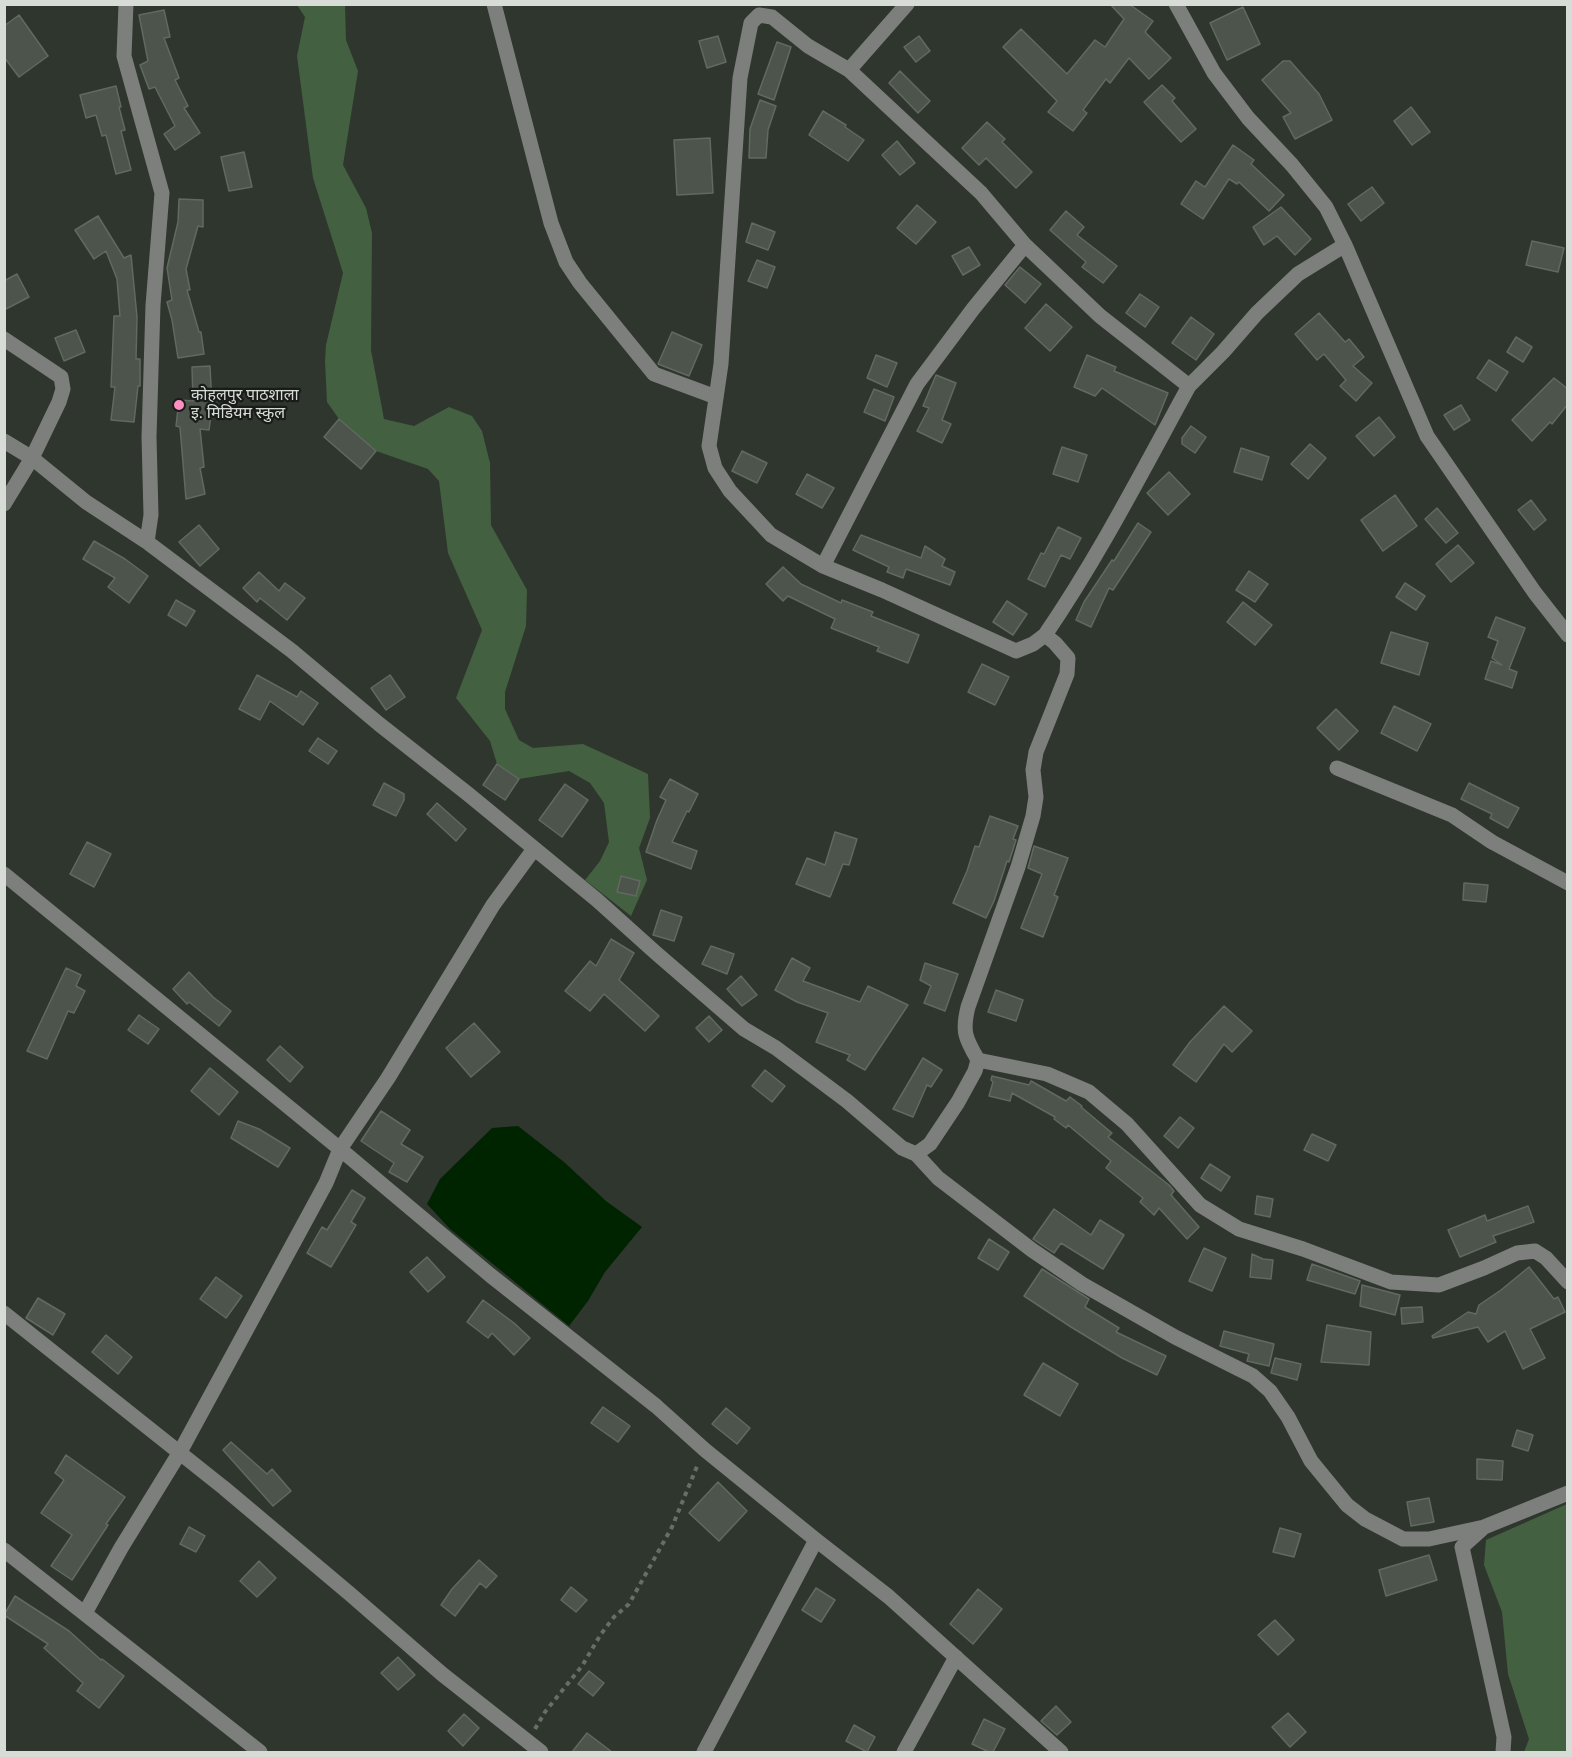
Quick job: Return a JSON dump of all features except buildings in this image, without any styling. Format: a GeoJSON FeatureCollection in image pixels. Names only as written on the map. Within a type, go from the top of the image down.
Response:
{"type":"FeatureCollection","features":[{"type":"Feature","properties":{"kind":"street"},"geometry":{"type":"LineString","coordinates":[[126,4],[124,56],[162,193],[153,305],[149,437],[151,515],[147,542]]}},
{"type":"Feature","properties":{"kind":"street"},"geometry":{"type":"LineString","coordinates":[[494,4],[551,223],[566,262],[580,283],[654,374],[716,398]]}},
{"type":"Feature","properties":{"kind":"street"},"geometry":{"type":"LineString","coordinates":[[849,70],[907,4]]}},
{"type":"Feature","properties":{"kind":"street"},"geometry":{"type":"LineString","coordinates":[[1176,4],[1214,73],[1248,118],[1292,165],[1326,207],[1345,245],[1427,436],[1534,592],[1568,635]]}},
{"type":"Feature","properties":{"kind":"street"},"geometry":{"type":"LineString","coordinates":[[1189,386],[1100,316],[1025,245],[981,193],[849,70],[808,46],[772,17],[759,15],[751,23],[740,78],[724,321],[709,446],[715,468],[730,491],[771,535],[823,566],[882,590],[1016,651],[1033,644],[1045,635],[1063,609],[1107,535],[1189,386],[1257,313],[1298,274],[1345,245]]}},
{"type":"Feature","properties":{"kind":"street"},"geometry":{"type":"LineString","coordinates":[[823,566],[917,384],[1025,245]]}},
{"type":"Feature","properties":{"kind":"street"},"geometry":{"type":"LineString","coordinates":[[4,339],[61,377],[63,389],[32,458],[4,504]]}},
{"type":"Feature","properties":{"kind":"street"},"geometry":{"type":"LineString","coordinates":[[4,441],[32,458],[86,502],[147,542],[292,651],[597,900],[744,1029],[776,1048],[847,1101],[902,1148],[916,1154],[938,1178],[1032,1250],[1082,1284],[1175,1337],[1253,1376],[1270,1390],[1288,1417],[1311,1461],[1347,1505],[1365,1519],[1403,1539],[1429,1539],[1484,1527],[1568,1494]]}},
{"type":"Feature","properties":{"kind":"street"},"geometry":{"type":"LineString","coordinates":[[916,1154],[930,1144],[975,1071],[978,1060],[967,1039],[964,1024],[1018,867],[1033,816],[1036,797],[1033,770],[1036,752],[1067,674],[1068,658],[1045,635]]}},
{"type":"Feature","properties":{"kind":"street"},"geometry":{"type":"LineString","coordinates":[[1337,768],[1452,815],[1492,842],[1568,883]]}},
{"type":"Feature","properties":{"kind":"street"},"geometry":{"type":"LineString","coordinates":[[85,1613],[121,1548],[180,1452],[326,1183],[340,1149],[388,1078],[493,905],[534,849]]}},
{"type":"Feature","properties":{"kind":"street"},"geometry":{"type":"LineString","coordinates":[[4,874],[490,1275],[656,1406],[705,1450],[889,1597],[1061,1752]]}},
{"type":"Feature","properties":{"kind":"street"},"geometry":{"type":"LineString","coordinates":[[978,1060],[1047,1074],[1089,1092],[1127,1124],[1200,1205],[1239,1229],[1303,1249],[1391,1282],[1439,1285],[1516,1253],[1534,1251],[1546,1258],[1568,1282]]}},
{"type":"Feature","properties":{"kind":"street"},"geometry":{"type":"LineString","coordinates":[[4,1313],[180,1452],[442,1674],[541,1752]]}},
{"type":"Feature","properties":{"kind":"street"},"geometry":{"type":"LineString","coordinates":[[1484,1527],[1462,1547],[1504,1737],[1503,1752]]}},
{"type":"Feature","properties":{"kind":"street"},"geometry":{"type":"LineString","coordinates":[[704,1752],[816,1540]]}},
{"type":"Feature","properties":{"kind":"street"},"geometry":{"type":"LineString","coordinates":[[4,1550],[85,1613],[249,1749]]}},
{"type":"Feature","properties":{"kind":"street"},"geometry":{"type":"LineString","coordinates":[[904,1752],[956,1657]]}},
{"type":"Feature","properties":{"kind":"path"},"geometry":{"type":"LineString","coordinates":[[529,1743],[545,1712],[582,1666],[600,1634],[629,1604],[672,1527],[705,1450]]}},
{"type":"Feature","properties":{"kind":"shaded area"},"geometry":{"type":"Polygon","coordinates":[[[297,5],[345,5],[346,40],[358,71],[343,165],[366,208],[372,233],[371,350],[384,419],[414,426],[449,407],[472,416],[482,431],[490,463],[491,525],[527,590],[526,626],[505,692],[505,709],[519,740],[533,748],[583,744],[648,774],[650,818],[639,848],[647,880],[631,916],[585,880],[600,861],[609,842],[604,803],[590,783],[569,771],[519,779],[497,764],[490,741],[456,698],[482,630],[448,553],[439,481],[428,469],[376,451],[339,419],[327,402],[326,345],[343,273],[313,178],[297,56],[305,17],[297,5]]]}},
{"type":"Feature","properties":{"kind":"shaded area"},"geometry":{"type":"Polygon","coordinates":[[[518,1126],[564,1162],[606,1201],[642,1227],[605,1272],[588,1301],[569,1326],[450,1229],[427,1204],[440,1179],[492,1128],[518,1126]]]}},
{"type":"Feature","properties":{"kind":"shaded area"},"geometry":{"type":"Polygon","coordinates":[[[1567,1504],[1567,1752],[1524,1752],[1529,1739],[1508,1674],[1502,1612],[1484,1565],[1486,1540],[1567,1504]]]}},
{"type":"Feature","properties":{"kind":"place","name":"कोहलपुर पाठशाला इ. मिडियम स्कुल"},"geometry":{"type":"Point","coordinates":[179,405]}}]}
